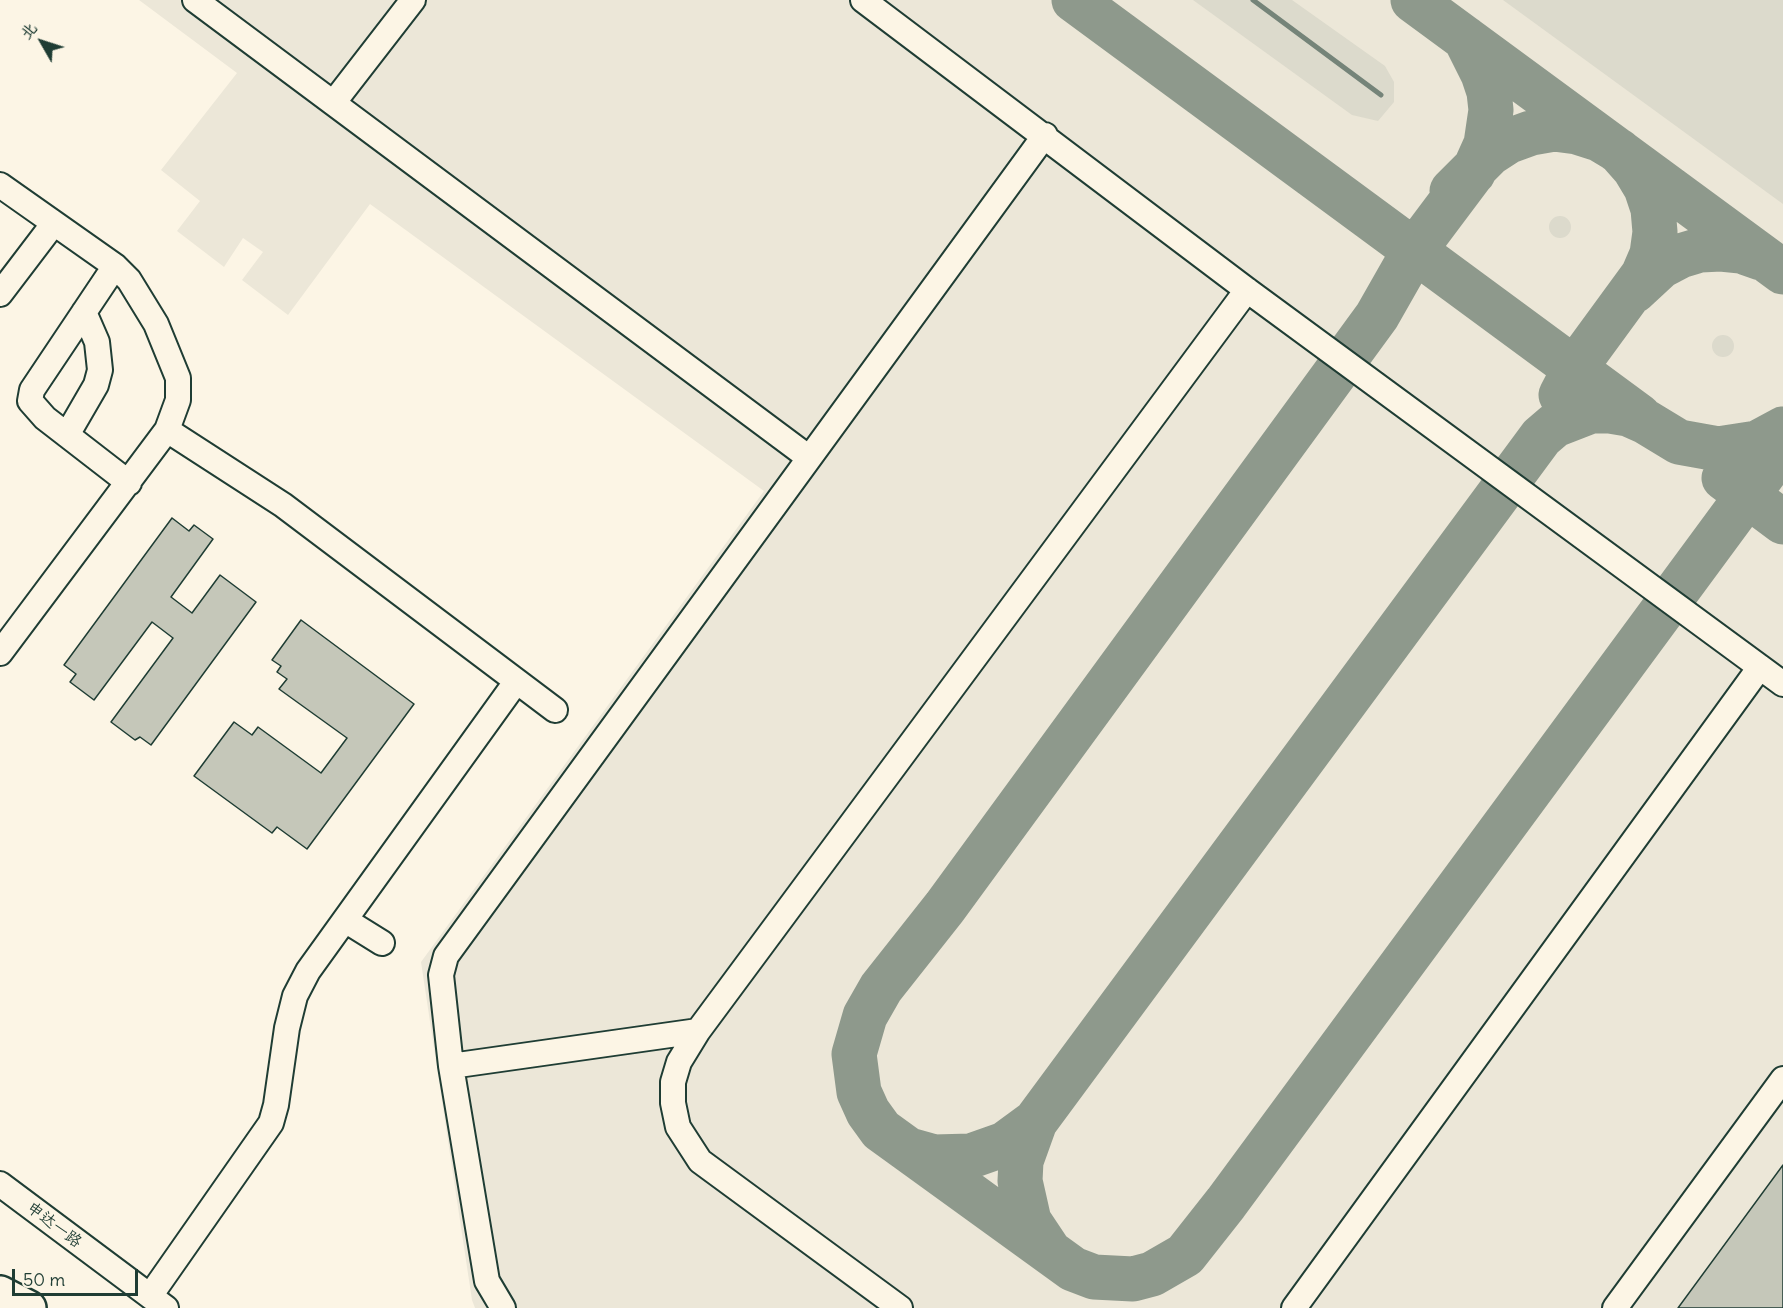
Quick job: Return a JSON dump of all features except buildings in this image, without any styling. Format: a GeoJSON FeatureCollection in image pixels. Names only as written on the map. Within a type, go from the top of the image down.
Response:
{"type":"FeatureCollection","features":[{"type":"Feature","properties":{"kind":"highway"},"geometry":{"type":"LineString","coordinates":[[0,1293],[29,1308]]}},
{"type":"Feature","properties":{"kind":"street"},"geometry":{"type":"LineString","coordinates":[[195,0],[808,457]]}},
{"type":"Feature","properties":{"kind":"street"},"geometry":{"type":"LineString","coordinates":[[334,102],[413,0]]}},
{"type":"Feature","properties":{"kind":"street"},"geometry":{"type":"LineString","coordinates":[[863,0],[1045,135],[1247,290],[1783,684]]}},
{"type":"Feature","properties":{"kind":"street"},"geometry":{"type":"LineString","coordinates":[[503,1308],[486,1281],[451,1066],[441,975],[446,956],[1045,135]]}},
{"type":"Feature","properties":{"kind":"street"},"geometry":{"type":"LineString","coordinates":[[0,185],[115,266],[129,280],[156,324],[178,378],[178,400],[167,430],[0,653]]}},
{"type":"Feature","properties":{"kind":"street"},"geometry":{"type":"LineString","coordinates":[[0,294],[54,223]]}},
{"type":"Feature","properties":{"kind":"street"},"geometry":{"type":"LineString","coordinates":[[115,266],[40,378],[30,401],[35,409],[129,483]]}},
{"type":"Feature","properties":{"kind":"street"},"geometry":{"type":"LineString","coordinates":[[900,1308],[711,1171],[690,1150],[678,1127],[673,1103],[673,1082],[679,1062],[698,1031],[1247,290]]}},
{"type":"Feature","properties":{"kind":"street"},"geometry":{"type":"LineString","coordinates":[[67,435],[96,385],[100,370],[97,342],[84,312]]}},
{"type":"Feature","properties":{"kind":"street"},"geometry":{"type":"LineString","coordinates":[[167,430],[283,505],[555,711]]}},
{"type":"Feature","properties":{"kind":"street"},"geometry":{"type":"LineString","coordinates":[[1294,1308],[1760,668]]}},
{"type":"Feature","properties":{"kind":"street"},"geometry":{"type":"LineString","coordinates":[[158,1302],[266,1132],[275,1114],[280,1067],[295,996],[308,970],[516,682]]}},
{"type":"Feature","properties":{"kind":"street"},"geometry":{"type":"LineString","coordinates":[[345,920],[382,943]]}},
{"type":"Feature","properties":{"kind":"street"},"geometry":{"type":"LineString","coordinates":[[451,1066],[698,1031]]}},
{"type":"Feature","properties":{"kind":"street"},"geometry":{"type":"LineString","coordinates":[[1615,1308],[1783,1079]]}},
{"type":"Feature","properties":{"kind":"street","name":"申达一路"},"geometry":{"type":"LineString","coordinates":[[0,1184],[158,1302]]}},
{"type":"Feature","properties":{"kind":"shaded area"},"geometry":{"type":"Polygon","coordinates":[[[139,0],[1783,0],[1783,1308],[475,1308],[421,962],[764,491],[370,204],[288,315],[242,280],[263,252],[243,238],[224,267],[177,231],[200,201],[161,170],[237,73],[139,0]]]}},
{"type":"Feature","properties":{"kind":"shaded area"},"geometry":{"type":"Polygon","coordinates":[[[1193,0],[1292,0],[1385,66],[1394,82],[1394,102],[1378,121],[1352,115],[1193,0]]]}},
{"type":"Feature","properties":{"kind":"shaded area"},"geometry":{"type":"Polygon","coordinates":[[[1503,0],[1783,0],[1783,204],[1503,0]]]}},
{"type":"Feature","properties":{"kind":"shaded area"},"geometry":{"type":"Polygon","coordinates":[[[1560,216],[1568,219],[1571,227],[1568,235],[1560,238],[1552,235],[1549,227],[1552,219],[1560,216]]]}},
{"type":"Feature","properties":{"kind":"shaded area"},"geometry":{"type":"Polygon","coordinates":[[[1723,335],[1731,338],[1734,346],[1731,354],[1723,357],[1715,354],[1712,346],[1715,338],[1723,335]]]}},
{"type":"Feature","properties":{"kind":"waterway"},"geometry":{"type":"LineString","coordinates":[[1253,0],[1381,95]]}},
{"type":"Feature","properties":{"kind":"taxiway"},"geometry":{"type":"LineString","coordinates":[[1074,0],[1639,416]]}},
{"type":"Feature","properties":{"kind":"taxiway"},"geometry":{"type":"LineString","coordinates":[[1413,0],[1783,272]]}},
{"type":"Feature","properties":{"kind":"taxiway"},"geometry":{"type":"LineString","coordinates":[[1465,38],[1483,74],[1489,92],[1491,110],[1486,144],[1473,173]]}},
{"type":"Feature","properties":{"kind":"taxiway"},"geometry":{"type":"LineString","coordinates":[[1452,191],[1489,154],[1509,141],[1531,133],[1554,129],[1577,132],[1599,139],[1619,151],[1634,168],[1646,188],[1653,209],[1655,232],[1652,254],[1643,275],[1575,368],[1561,395]]}},
{"type":"Feature","properties":{"kind":"taxiway"},"geometry":{"type":"LineString","coordinates":[[1474,171],[1414,251],[1377,316],[945,907],[881,988],[865,1016],[854,1054],[859,1092],[868,1112],[881,1130],[1073,1269],[1094,1277],[1133,1279],[1152,1274],[1185,1255],[1226,1203],[1783,447]]}},
{"type":"Feature","properties":{"kind":"taxiway"},"geometry":{"type":"LineString","coordinates":[[1634,291],[1661,266],[1680,256],[1700,250],[1741,251],[1761,258]]}},
{"type":"Feature","properties":{"kind":"taxiway"},"geometry":{"type":"LineString","coordinates":[[909,1150],[934,1157],[971,1156],[1005,1144],[1035,1122],[1541,437],[1555,425],[1591,411],[1610,411],[1628,414],[1646,422],[1679,442],[1718,449],[1757,443],[1783,429]]}},
{"type":"Feature","properties":{"kind":"taxiway"},"geometry":{"type":"LineString","coordinates":[[1724,478],[1783,522]]}},
{"type":"Feature","properties":{"kind":"taxiway"},"geometry":{"type":"LineString","coordinates":[[1035,1122],[1021,1161],[1020,1181],[1029,1221],[1047,1248]]}}]}
